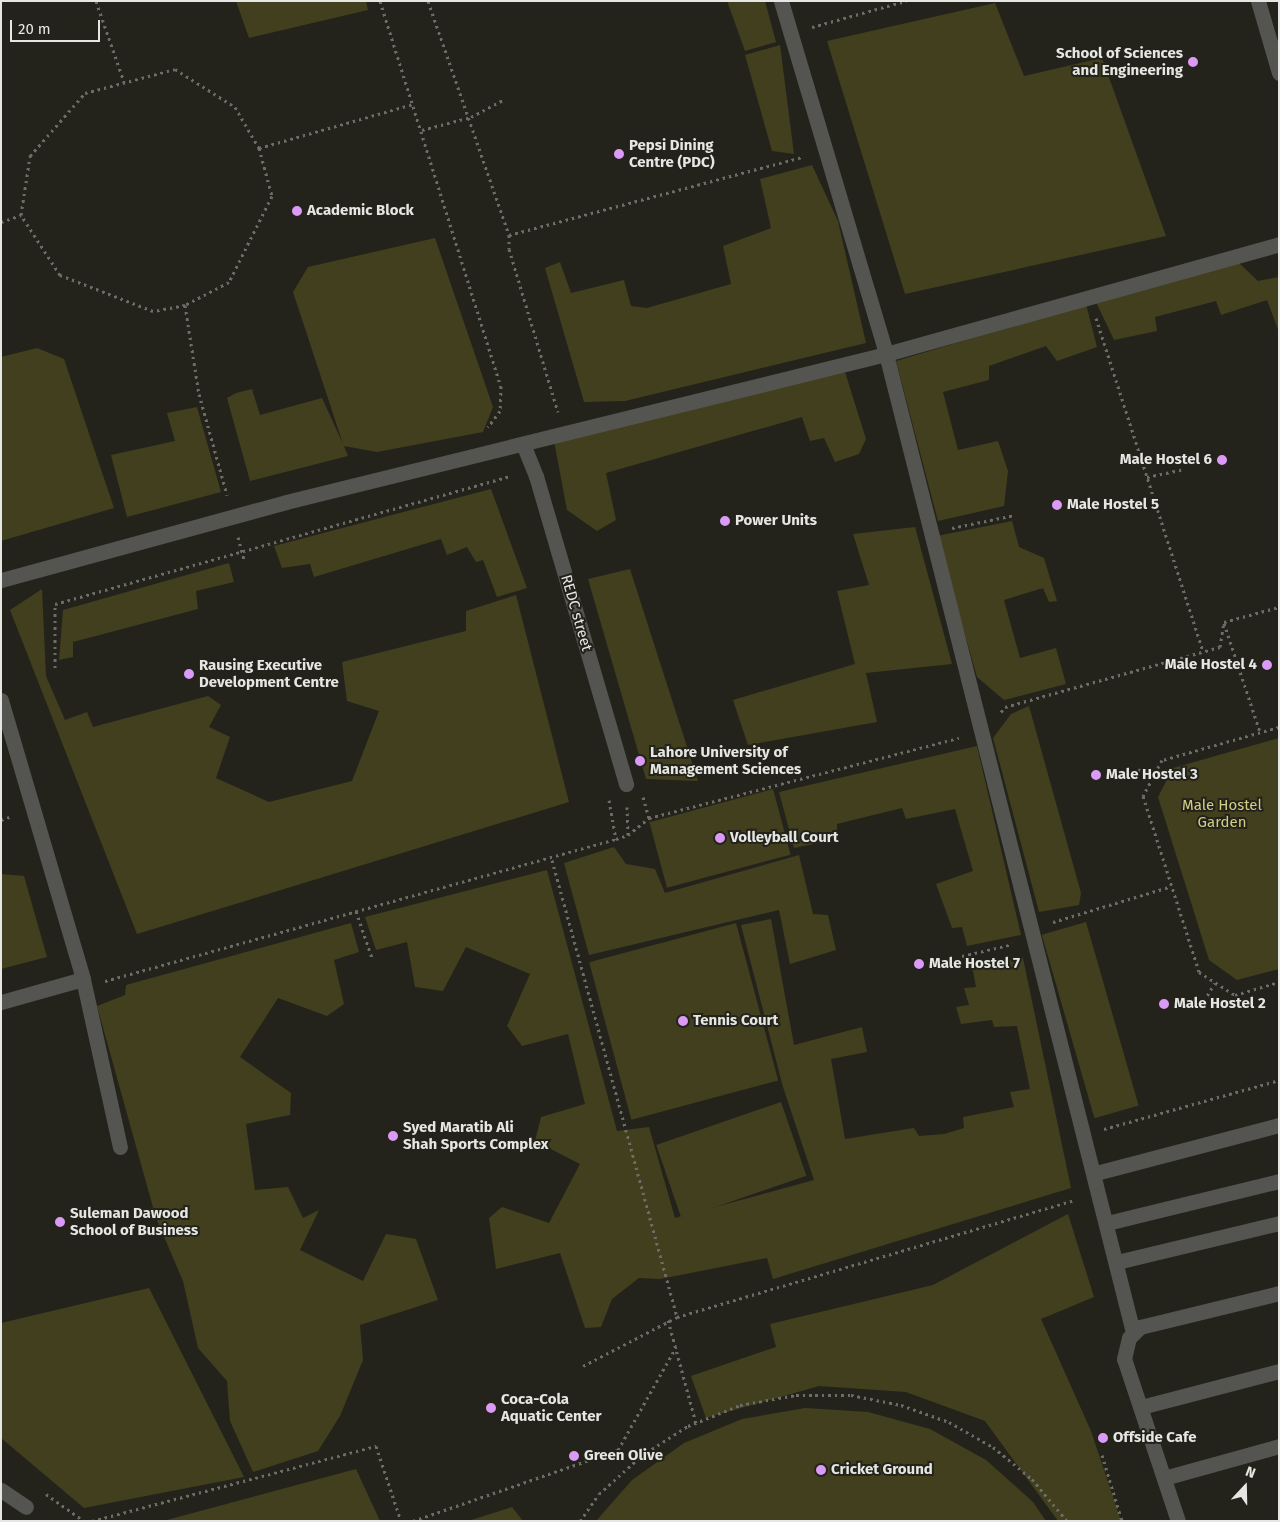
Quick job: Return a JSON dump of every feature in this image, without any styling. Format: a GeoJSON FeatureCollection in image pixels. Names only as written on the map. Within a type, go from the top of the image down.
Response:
{"type":"FeatureCollection","features":[{"type":"Feature","properties":{"kind":"street"},"geometry":{"type":"LineString","coordinates":[[781,1],[886,354],[1096,1173],[1133,1332],[1124,1359],[1178,1521]]}},
{"type":"Feature","properties":{"kind":"street"},"geometry":{"type":"LineString","coordinates":[[1258,1],[1279,73]]}},
{"type":"Feature","properties":{"kind":"street"},"geometry":{"type":"LineString","coordinates":[[1,580],[286,502],[523,444],[562,431],[886,354],[1279,244]]}},
{"type":"Feature","properties":{"kind":"street","name":"REDC street"},"geometry":{"type":"LineString","coordinates":[[523,444],[536,476],[626,784]]}},
{"type":"Feature","properties":{"kind":"street"},"geometry":{"type":"LineString","coordinates":[[1,700],[84,983],[120,1147]]}},
{"type":"Feature","properties":{"kind":"street"},"geometry":{"type":"LineString","coordinates":[[1,1002],[84,983]]}},
{"type":"Feature","properties":{"kind":"street"},"geometry":{"type":"LineString","coordinates":[[1096,1173],[1279,1125]]}},
{"type":"Feature","properties":{"kind":"street"},"geometry":{"type":"LineString","coordinates":[[1107,1223],[1279,1181]]}},
{"type":"Feature","properties":{"kind":"street"},"geometry":{"type":"LineString","coordinates":[[1117,1262],[1279,1223]]}},
{"type":"Feature","properties":{"kind":"street"},"geometry":{"type":"LineString","coordinates":[[1133,1332],[1279,1293]]}},
{"type":"Feature","properties":{"kind":"street"},"geometry":{"type":"LineString","coordinates":[[1141,1407],[1279,1371]]}},
{"type":"Feature","properties":{"kind":"street"},"geometry":{"type":"LineString","coordinates":[[1164,1478],[1279,1446]]}},
{"type":"Feature","properties":{"kind":"street"},"geometry":{"type":"LineString","coordinates":[[1,1490],[26,1507]]}},
{"type":"Feature","properties":{"kind":"path"},"geometry":{"type":"LineString","coordinates":[[96,1],[124,82]]}},
{"type":"Feature","properties":{"kind":"path"},"geometry":{"type":"LineString","coordinates":[[380,1],[422,130],[502,398]]}},
{"type":"Feature","properties":{"kind":"path"},"geometry":{"type":"LineString","coordinates":[[428,1],[471,118],[509,235],[509,249],[562,431]]}},
{"type":"Feature","properties":{"kind":"path"},"geometry":{"type":"LineString","coordinates":[[790,32],[906,1]]}},
{"type":"Feature","properties":{"kind":"path"},"geometry":{"type":"LineString","coordinates":[[175,69],[235,107],[259,148],[272,196],[229,282],[184,306],[153,311],[60,275],[20,215],[30,156],[85,93],[124,82],[175,69]]}},
{"type":"Feature","properties":{"kind":"path"},"geometry":{"type":"LineString","coordinates":[[422,130],[471,118],[502,100]]}},
{"type":"Feature","properties":{"kind":"path"},"geometry":{"type":"LineString","coordinates":[[259,148],[413,104]]}},
{"type":"Feature","properties":{"kind":"path"},"geometry":{"type":"LineString","coordinates":[[509,235],[810,155]]}},
{"type":"Feature","properties":{"kind":"path"},"geometry":{"type":"LineString","coordinates":[[1,222],[20,215]]}},
{"type":"Feature","properties":{"kind":"path"},"geometry":{"type":"LineString","coordinates":[[1090,298],[1203,652]]}},
{"type":"Feature","properties":{"kind":"path"},"geometry":{"type":"LineString","coordinates":[[184,306],[199,394],[228,495]]}},
{"type":"Feature","properties":{"kind":"path"},"geometry":{"type":"LineString","coordinates":[[1147,477],[1181,470]]}},
{"type":"Feature","properties":{"kind":"path"},"geometry":{"type":"LineString","coordinates":[[55,668],[55,604],[511,476]]}},
{"type":"Feature","properties":{"kind":"path"},"geometry":{"type":"LineString","coordinates":[[932,533],[1015,515]]}},
{"type":"Feature","properties":{"kind":"path"},"geometry":{"type":"LineString","coordinates":[[1224,622],[1279,607]]}},
{"type":"Feature","properties":{"kind":"path"},"geometry":{"type":"LineString","coordinates":[[84,983],[552,860],[628,835],[649,818],[983,732],[1005,707],[1220,647],[1224,622]]}},
{"type":"Feature","properties":{"kind":"path"},"geometry":{"type":"LineString","coordinates":[[1224,622],[1260,732]]}},
{"type":"Feature","properties":{"kind":"path"},"geometry":{"type":"LineString","coordinates":[[1279,727],[1162,760],[1143,796],[1169,887],[1199,972],[1235,995],[1279,982]]}},
{"type":"Feature","properties":{"kind":"path"},"geometry":{"type":"LineString","coordinates":[[1138,769],[1153,778]]}},
{"type":"Feature","properties":{"kind":"path"},"geometry":{"type":"LineString","coordinates":[[626,784],[628,835]]}},
{"type":"Feature","properties":{"kind":"path"},"geometry":{"type":"LineString","coordinates":[[552,860],[677,1317]]}},
{"type":"Feature","properties":{"kind":"path"},"geometry":{"type":"LineString","coordinates":[[962,956],[1169,887]]}},
{"type":"Feature","properties":{"kind":"path"},"geometry":{"type":"LineString","coordinates":[[356,911],[372,958]]}},
{"type":"Feature","properties":{"kind":"path"},"geometry":{"type":"LineString","coordinates":[[1204,1001],[1215,983]]}},
{"type":"Feature","properties":{"kind":"path"},"geometry":{"type":"LineString","coordinates":[[1095,1132],[1279,1080]]}},
{"type":"Feature","properties":{"kind":"path"},"geometry":{"type":"LineString","coordinates":[[583,1366],[668,1320],[1058,1208],[1099,1190]]}},
{"type":"Feature","properties":{"kind":"path"},"geometry":{"type":"LineString","coordinates":[[668,1320],[696,1422]]}},
{"type":"Feature","properties":{"kind":"path"},"geometry":{"type":"LineString","coordinates":[[413,1521],[618,1450],[676,1347]]}},
{"type":"Feature","properties":{"kind":"path"},"geometry":{"type":"LineString","coordinates":[[580,1521],[600,1494],[641,1456],[696,1422],[740,1405],[796,1395],[852,1395],[901,1404],[949,1422],[993,1447],[1032,1479],[1067,1521]]}},
{"type":"Feature","properties":{"kind":"path"},"geometry":{"type":"LineString","coordinates":[[92,1521],[376,1446],[401,1521]]}},
{"type":"Feature","properties":{"kind":"path"},"geometry":{"type":"LineString","coordinates":[[1102,1455],[1122,1521]]}},
{"type":"Feature","properties":{"kind":"path"},"geometry":{"type":"LineString","coordinates":[[26,1507],[35,1487],[84,1521]]}},
{"type":"Feature","properties":{"kind":"green space"},"geometry":{"type":"Polygon","coordinates":[[[236,1],[366,1],[368,10],[249,38],[236,1]]]}},
{"type":"Feature","properties":{"kind":"green space"},"geometry":{"type":"Polygon","coordinates":[[[727,1],[765,1],[776,42],[745,51],[727,1]]]}},
{"type":"Feature","properties":{"kind":"green space"},"geometry":{"type":"Polygon","coordinates":[[[995,3],[1024,76],[1102,58],[1166,236],[905,294],[827,41],[995,3]]]}},
{"type":"Feature","properties":{"kind":"green space"},"geometry":{"type":"Polygon","coordinates":[[[780,45],[794,154],[772,151],[745,55],[780,45]]]}},
{"type":"Feature","properties":{"kind":"green space"},"geometry":{"type":"Polygon","coordinates":[[[812,165],[838,221],[866,343],[625,401],[584,402],[545,268],[560,262],[571,293],[624,280],[631,306],[647,308],[731,284],[723,246],[771,228],[760,179],[812,165]]]}},
{"type":"Feature","properties":{"kind":"green space"},"geometry":{"type":"Polygon","coordinates":[[[435,238],[493,407],[483,432],[377,452],[344,446],[348,456],[250,481],[227,398],[236,393],[252,389],[260,415],[322,398],[343,444],[293,292],[308,267],[435,238]]]}},
{"type":"Feature","properties":{"kind":"green space"},"geometry":{"type":"Polygon","coordinates":[[[1238,262],[1258,281],[1279,277],[1279,332],[1267,300],[1221,315],[1216,301],[1155,317],[1157,331],[1114,340],[1096,302],[1238,262]]]}},
{"type":"Feature","properties":{"kind":"green space"},"geometry":{"type":"Polygon","coordinates":[[[1086,304],[1097,347],[1057,361],[1046,346],[989,366],[989,380],[943,392],[958,450],[998,441],[1008,471],[1004,506],[938,521],[896,361],[1086,304]]]}},
{"type":"Feature","properties":{"kind":"green space"},"geometry":{"type":"Polygon","coordinates":[[[37,348],[64,359],[114,508],[1,541],[1,357],[37,348]]]}},
{"type":"Feature","properties":{"kind":"green space"},"geometry":{"type":"Polygon","coordinates":[[[845,372],[866,439],[859,454],[835,462],[824,438],[810,441],[802,417],[606,473],[616,520],[597,531],[567,510],[554,441],[845,372]]]}},
{"type":"Feature","properties":{"kind":"green space"},"geometry":{"type":"Polygon","coordinates":[[[197,407],[221,492],[127,517],[111,455],[175,441],[167,413],[197,407]]]}},
{"type":"Feature","properties":{"kind":"green space"},"geometry":{"type":"Polygon","coordinates":[[[491,489],[527,588],[497,597],[483,560],[476,562],[467,547],[447,555],[441,539],[314,577],[310,564],[282,568],[274,546],[491,489]]]}},
{"type":"Feature","properties":{"kind":"green space"},"geometry":{"type":"Polygon","coordinates":[[[1012,521],[1019,547],[1044,558],[1057,601],[1049,602],[1043,588],[1004,600],[1020,658],[1056,648],[1066,684],[1004,700],[977,677],[937,536],[1012,521]]]}},
{"type":"Feature","properties":{"kind":"green space"},"geometry":{"type":"Polygon","coordinates":[[[915,527],[952,664],[866,673],[877,722],[748,745],[733,700],[855,664],[837,591],[869,585],[853,534],[915,527]]]}},
{"type":"Feature","properties":{"kind":"green space"},"geometry":{"type":"Polygon","coordinates":[[[229,563],[234,582],[196,591],[198,609],[73,642],[73,657],[59,660],[63,610],[229,563]]]}},
{"type":"Feature","properties":{"kind":"green space"},"geometry":{"type":"Polygon","coordinates":[[[630,569],[698,781],[646,779],[588,579],[630,569]]]}},
{"type":"Feature","properties":{"kind":"green space"},"geometry":{"type":"Polygon","coordinates":[[[42,589],[46,676],[65,720],[87,712],[93,727],[208,696],[221,705],[209,727],[230,737],[216,778],[269,802],[352,781],[379,711],[347,701],[342,662],[466,631],[466,611],[516,595],[569,802],[137,934],[10,610],[42,589]]]}},
{"type":"Feature","properties":{"kind":"green space"},"geometry":{"type":"Polygon","coordinates":[[[1029,706],[1081,893],[1079,905],[1039,912],[993,738],[1011,714],[1029,706]]]}},
{"type":"Feature","properties":{"kind":"green space","name":"Male Hostel Garden"},"geometry":{"type":"Polygon","coordinates":[[[1279,738],[1279,969],[1237,980],[1209,960],[1158,797],[1173,768],[1279,738]]]}},
{"type":"Feature","properties":{"kind":"green space"},"geometry":{"type":"Polygon","coordinates":[[[977,746],[1021,935],[967,946],[962,927],[952,928],[936,884],[973,871],[955,809],[906,819],[902,808],[837,824],[837,839],[794,848],[779,792],[977,746]]]}},
{"type":"Feature","properties":{"kind":"green space","name":"Volleyball Court"},"geometry":{"type":"Polygon","coordinates":[[[773,789],[791,855],[667,888],[649,822],[773,789]]]}},
{"type":"Feature","properties":{"kind":"green space"},"geometry":{"type":"Polygon","coordinates":[[[614,847],[626,864],[655,869],[665,893],[799,855],[813,914],[828,915],[836,950],[790,964],[779,910],[589,955],[564,863],[614,847]]]}},
{"type":"Feature","properties":{"kind":"green space"},"geometry":{"type":"Polygon","coordinates":[[[547,870],[617,1131],[649,1127],[675,1218],[814,1180],[783,1087],[741,925],[771,919],[794,1045],[862,1027],[867,1052],[831,1059],[845,1139],[914,1128],[919,1136],[944,1134],[964,1128],[963,1117],[1014,1107],[1010,1092],[1030,1089],[1017,1026],[994,1027],[992,1020],[961,1024],[956,1007],[969,1005],[964,988],[976,987],[972,966],[1023,958],[1071,1188],[773,1279],[767,1258],[660,1279],[639,1278],[612,1299],[601,1327],[585,1328],[560,1253],[496,1269],[489,1218],[502,1207],[549,1223],[580,1164],[535,1141],[541,1117],[585,1104],[568,1034],[522,1046],[507,1026],[530,974],[466,947],[443,991],[415,987],[407,942],[376,950],[365,917],[547,870]]]}},
{"type":"Feature","properties":{"kind":"green space"},"geometry":{"type":"Polygon","coordinates":[[[1,874],[24,876],[47,957],[1,969],[1,874]]]}},
{"type":"Feature","properties":{"kind":"green space"},"geometry":{"type":"Polygon","coordinates":[[[1086,922],[1139,1106],[1094,1118],[1042,935],[1086,922]]]}},
{"type":"Feature","properties":{"kind":"green space"},"geometry":{"type":"Polygon","coordinates":[[[351,923],[359,952],[334,960],[344,1004],[327,1016],[278,998],[240,1057],[291,1093],[290,1115],[246,1124],[255,1190],[288,1187],[303,1218],[319,1210],[300,1250],[363,1281],[386,1234],[416,1239],[438,1300],[360,1325],[363,1360],[340,1416],[318,1451],[253,1472],[230,1421],[227,1381],[198,1348],[183,1281],[156,1218],[97,1006],[125,995],[126,985],[351,923]]]}},
{"type":"Feature","properties":{"kind":"green space","name":"Tennis Court"},"geometry":{"type":"Polygon","coordinates":[[[736,923],[778,1080],[631,1120],[589,962],[736,923]]]}},
{"type":"Feature","properties":{"kind":"green space"},"geometry":{"type":"Polygon","coordinates":[[[781,1102],[806,1176],[682,1219],[656,1145],[781,1102]]]}},
{"type":"Feature","properties":{"kind":"green space"},"geometry":{"type":"Polygon","coordinates":[[[1068,1214],[1094,1297],[1041,1319],[1091,1431],[1121,1521],[1058,1521],[985,1421],[906,1392],[819,1386],[706,1418],[691,1376],[776,1347],[770,1324],[933,1285],[1068,1214]]]}},
{"type":"Feature","properties":{"kind":"green space"},"geometry":{"type":"Polygon","coordinates":[[[149,1288],[244,1477],[84,1508],[1,1438],[1,1323],[149,1288]]]}},
{"type":"Feature","properties":{"kind":"green space","name":"Cricket Ground"},"geometry":{"type":"Polygon","coordinates":[[[805,1408],[868,1412],[930,1429],[986,1460],[1033,1502],[1046,1521],[596,1521],[632,1480],[684,1443],[742,1419],[805,1408]]]}},
{"type":"Feature","properties":{"kind":"green space"},"geometry":{"type":"Polygon","coordinates":[[[356,1469],[380,1521],[163,1521],[356,1469]]]}},
{"type":"Feature","properties":{"kind":"green space"},"geometry":{"type":"Polygon","coordinates":[[[512,1507],[523,1521],[468,1521],[512,1507]]]}},
{"type":"Feature","properties":{"kind":"place","name":"School of Sciences and Engineering"},"geometry":{"type":"Point","coordinates":[1193,62]}},
{"type":"Feature","properties":{"kind":"place","name":"Pepsi Dining Centre (PDC)"},"geometry":{"type":"Point","coordinates":[619,154]}},
{"type":"Feature","properties":{"kind":"place","name":"Academic Block"},"geometry":{"type":"Point","coordinates":[297,211]}},
{"type":"Feature","properties":{"kind":"place","name":"Male Hostel 6"},"geometry":{"type":"Point","coordinates":[1222,460]}},
{"type":"Feature","properties":{"kind":"place","name":"Male Hostel 5"},"geometry":{"type":"Point","coordinates":[1057,505]}},
{"type":"Feature","properties":{"kind":"place","name":"Power Units"},"geometry":{"type":"Point","coordinates":[725,521]}},
{"type":"Feature","properties":{"kind":"place","name":"Male Hostel 4"},"geometry":{"type":"Point","coordinates":[1267,665]}},
{"type":"Feature","properties":{"kind":"place","name":"Rausing Executive Development Centre"},"geometry":{"type":"Point","coordinates":[189,674]}},
{"type":"Feature","properties":{"kind":"place","name":"Lahore University of Management Sciences"},"geometry":{"type":"Point","coordinates":[640,761]}},
{"type":"Feature","properties":{"kind":"place","name":"Male Hostel 3"},"geometry":{"type":"Point","coordinates":[1096,775]}},
{"type":"Feature","properties":{"kind":"place","name":"Volleyball Court"},"geometry":{"type":"Point","coordinates":[720,838]}},
{"type":"Feature","properties":{"kind":"place","name":"Male Hostel 7"},"geometry":{"type":"Point","coordinates":[919,964]}},
{"type":"Feature","properties":{"kind":"place","name":"Male Hostel 2"},"geometry":{"type":"Point","coordinates":[1164,1004]}},
{"type":"Feature","properties":{"kind":"place","name":"Tennis Court"},"geometry":{"type":"Point","coordinates":[683,1021]}},
{"type":"Feature","properties":{"kind":"place","name":"Syed Maratib Ali Shah Sports Complex"},"geometry":{"type":"Point","coordinates":[393,1136]}},
{"type":"Feature","properties":{"kind":"place","name":"Suleman Dawood School of Business"},"geometry":{"type":"Point","coordinates":[60,1222]}},
{"type":"Feature","properties":{"kind":"place","name":"Coca-Cola Aquatic Center"},"geometry":{"type":"Point","coordinates":[491,1408]}},
{"type":"Feature","properties":{"kind":"place","name":"Offside Cafe"},"geometry":{"type":"Point","coordinates":[1103,1438]}},
{"type":"Feature","properties":{"kind":"place","name":"Green Olive"},"geometry":{"type":"Point","coordinates":[574,1456]}},
{"type":"Feature","properties":{"kind":"place","name":"Cricket Ground"},"geometry":{"type":"Point","coordinates":[821,1470]}}]}
